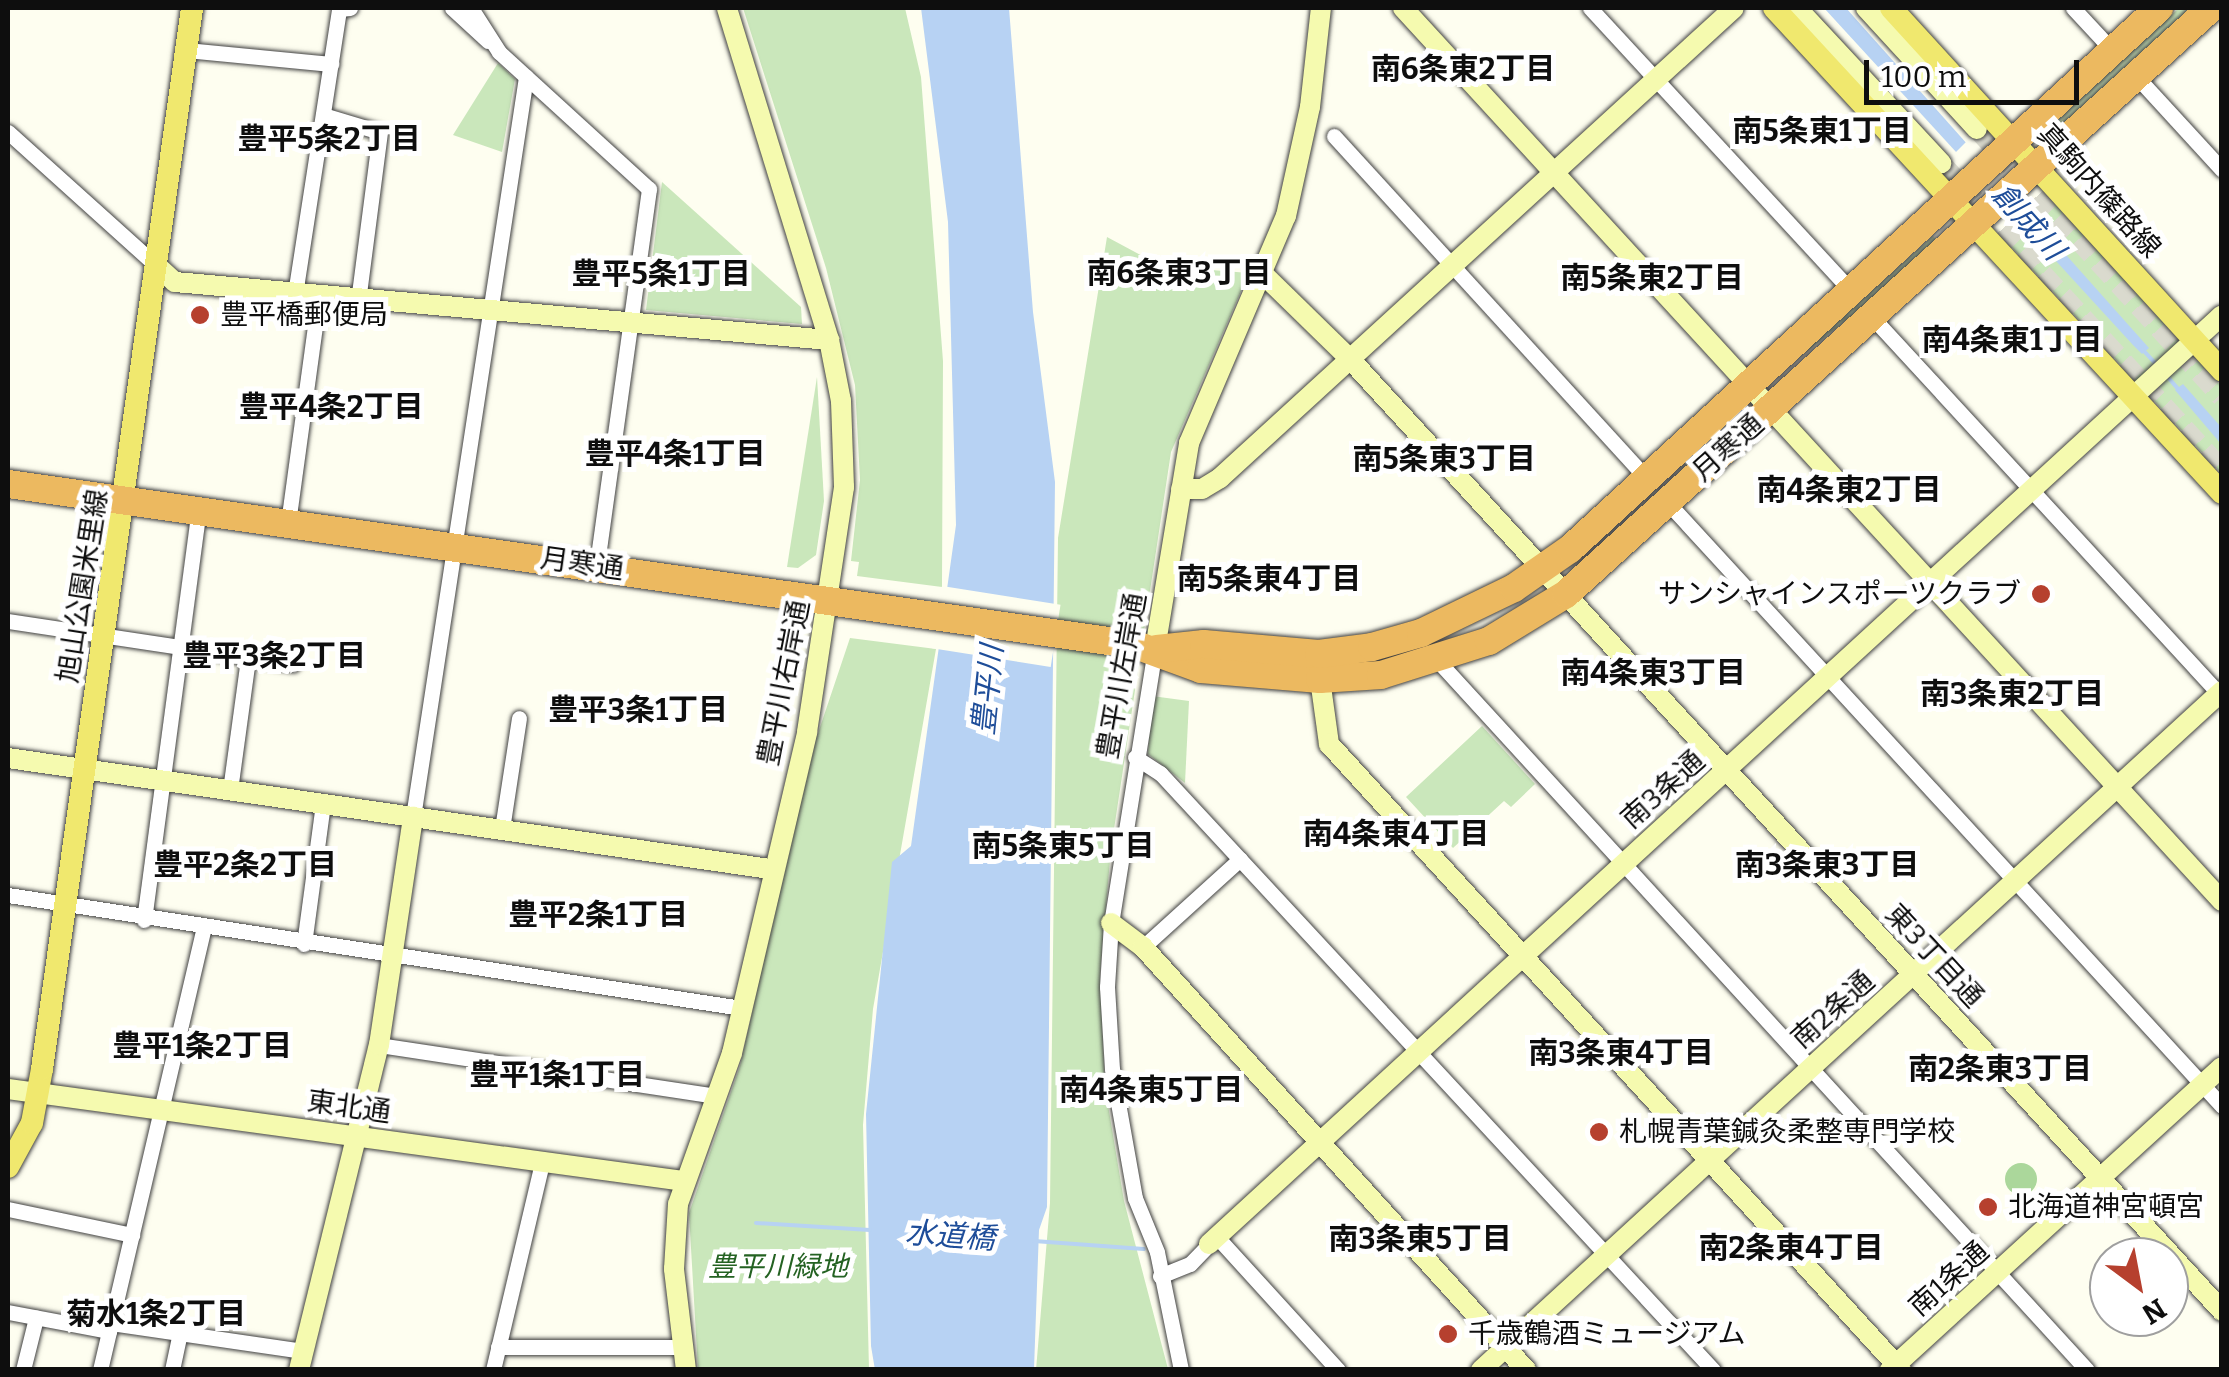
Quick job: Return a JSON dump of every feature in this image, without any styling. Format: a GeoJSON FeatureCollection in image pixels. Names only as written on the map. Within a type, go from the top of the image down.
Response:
{"type":"FeatureCollection","features":[{"type":"Feature","properties":{"kind":"highway","name":"月寒通"},"geometry":{"type":"LineString","coordinates":[[8,484],[1146,647],[1204,644],[1318,654],[1372,647],[1470,612],[1543,569],[2159,8]]}},
{"type":"Feature","properties":{"kind":"highway","name":"月寒通"},"geometry":{"type":"LineString","coordinates":[[1146,647],[1201,669],[1320,679],[1438,661],[1489,641],[1566,594],[2211,8]]}},
{"type":"Feature","properties":{"kind":"main road","name":"旭山公園米里線"},"geometry":{"type":"LineString","coordinates":[[8,1167],[32,1123],[38,1092],[126,500],[192,8]]}},
{"type":"Feature","properties":{"kind":"main road"},"geometry":{"type":"LineString","coordinates":[[1774,8],[2222,493]]}},
{"type":"Feature","properties":{"kind":"main road","name":"真駒内篠路線"},"geometry":{"type":"LineString","coordinates":[[1891,8],[2222,370]]}},
{"type":"Feature","properties":{"kind":"street"},"geometry":{"type":"LineString","coordinates":[[295,294],[339,9],[350,8]]}},
{"type":"Feature","properties":{"kind":"street"},"geometry":{"type":"LineString","coordinates":[[452,8],[649,189],[597,566]]}},
{"type":"Feature","properties":{"kind":"street"},"geometry":{"type":"LineString","coordinates":[[471,8],[492,43]]}},
{"type":"Feature","properties":{"kind":"street","name":"豊平川右岸通"},"geometry":{"type":"LineString","coordinates":[[686,1370],[674,1268],[683,1181],[717,1096],[839,602],[845,458],[829,340],[727,8]]}},
{"type":"Feature","properties":{"kind":"street","name":"豊平川左岸通"},"geometry":{"type":"LineString","coordinates":[[1181,1370],[1160,1276],[1136,1198],[1112,1069],[1111,922],[1146,647],[1192,433],[1264,275],[1305,139],[1321,8]]}},
{"type":"Feature","properties":{"kind":"street"},"geometry":{"type":"LineString","coordinates":[[1404,8],[2222,901]]}},
{"type":"Feature","properties":{"kind":"street"},"geometry":{"type":"LineString","coordinates":[[1590,8],[1850,291]]}},
{"type":"Feature","properties":{"kind":"street"},"geometry":{"type":"LineString","coordinates":[[1181,488],[1202,489],[1220,478],[1734,8]]}},
{"type":"Feature","properties":{"kind":"street"},"geometry":{"type":"LineString","coordinates":[[1797,8],[1940,163]]}},
{"type":"Feature","properties":{"kind":"street"},"geometry":{"type":"LineString","coordinates":[[1866,8],[1978,129]]}},
{"type":"Feature","properties":{"kind":"street"},"geometry":{"type":"LineString","coordinates":[[2073,8],[2112,50]]}},
{"type":"Feature","properties":{"kind":"street"},"geometry":{"type":"LineString","coordinates":[[186,50],[331,64]]}},
{"type":"Feature","properties":{"kind":"street"},"geometry":{"type":"LineString","coordinates":[[2136,76],[2222,170]]}},
{"type":"Feature","properties":{"kind":"street"},"geometry":{"type":"LineString","coordinates":[[8,1312],[180,1333],[301,1360],[379,1045],[526,77]]}},
{"type":"Feature","properties":{"kind":"street"},"geometry":{"type":"LineString","coordinates":[[323,115],[380,132],[358,300]]}},
{"type":"Feature","properties":{"kind":"street"},"geometry":{"type":"LineString","coordinates":[[8,132],[175,282],[829,340]]}},
{"type":"Feature","properties":{"kind":"street"},"geometry":{"type":"LineString","coordinates":[[1334,136],[1646,478]]}},
{"type":"Feature","properties":{"kind":"street","name":"東3丁目通"},"geometry":{"type":"LineString","coordinates":[[1264,275],[1350,359],[2222,1310]]}},
{"type":"Feature","properties":{"kind":"street"},"geometry":{"type":"LineString","coordinates":[[288,523],[319,297]]}},
{"type":"Feature","properties":{"kind":"street","name":"南3条通"},"geometry":{"type":"LineString","coordinates":[[1213,1241],[2222,314]]}},
{"type":"Feature","properties":{"kind":"street"},"geometry":{"type":"LineString","coordinates":[[1872,317],[2220,694]]}},
{"type":"Feature","properties":{"kind":"street"},"geometry":{"type":"LineString","coordinates":[[1668,503],[2222,1106]]}},
{"type":"Feature","properties":{"kind":"street"},"geometry":{"type":"LineString","coordinates":[[144,920],[199,510]]}},
{"type":"Feature","properties":{"kind":"street"},"geometry":{"type":"LineString","coordinates":[[8,621],[180,650],[293,664]]}},
{"type":"Feature","properties":{"kind":"street"},"geometry":{"type":"LineString","coordinates":[[230,790],[248,659]]}},
{"type":"Feature","properties":{"kind":"street"},"geometry":{"type":"LineString","coordinates":[[1438,661],[2087,1370]]}},
{"type":"Feature","properties":{"kind":"street"},"geometry":{"type":"LineString","coordinates":[[1320,679],[1329,744],[1896,1368]]}},
{"type":"Feature","properties":{"kind":"street","name":"南2条通"},"geometry":{"type":"LineString","coordinates":[[1481,1370],[2220,694]]}},
{"type":"Feature","properties":{"kind":"street"},"geometry":{"type":"LineString","coordinates":[[502,829],[519,718]]}},
{"type":"Feature","properties":{"kind":"street"},"geometry":{"type":"LineString","coordinates":[[1135,757],[1160,773],[1713,1370]]}},
{"type":"Feature","properties":{"kind":"street"},"geometry":{"type":"LineString","coordinates":[[8,758],[770,869]]}},
{"type":"Feature","properties":{"kind":"street"},"geometry":{"type":"LineString","coordinates":[[304,944],[323,804]]}},
{"type":"Feature","properties":{"kind":"street"},"geometry":{"type":"LineString","coordinates":[[1143,948],[1240,859]]}},
{"type":"Feature","properties":{"kind":"street"},"geometry":{"type":"LineString","coordinates":[[8,895],[203,930],[740,1008]]}},
{"type":"Feature","properties":{"kind":"street"},"geometry":{"type":"LineString","coordinates":[[1111,922],[1143,948],[1526,1370]]}},
{"type":"Feature","properties":{"kind":"street"},"geometry":{"type":"LineString","coordinates":[[100,1370],[203,930]]}},
{"type":"Feature","properties":{"kind":"street"},"geometry":{"type":"LineString","coordinates":[[379,1045],[717,1096]]}},
{"type":"Feature","properties":{"kind":"street","name":"南1条通"},"geometry":{"type":"LineString","coordinates":[[1896,1368],[2222,1067]]}},
{"type":"Feature","properties":{"kind":"street","name":"東北通"},"geometry":{"type":"LineString","coordinates":[[8,1088],[683,1181]]}},
{"type":"Feature","properties":{"kind":"street"},"geometry":{"type":"LineString","coordinates":[[493,1370],[542,1162]]}},
{"type":"Feature","properties":{"kind":"street"},"geometry":{"type":"LineString","coordinates":[[8,1208],[132,1234]]}},
{"type":"Feature","properties":{"kind":"street"},"geometry":{"type":"LineString","coordinates":[[1160,1276],[1190,1264],[1213,1241],[1338,1370]]}},
{"type":"Feature","properties":{"kind":"street"},"geometry":{"type":"LineString","coordinates":[[23,1370],[36,1318]]}},
{"type":"Feature","properties":{"kind":"street"},"geometry":{"type":"LineString","coordinates":[[172,1370],[180,1333]]}},
{"type":"Feature","properties":{"kind":"street"},"geometry":{"type":"LineString","coordinates":[[498,1346],[681,1347]]}},
{"type":"Feature","properties":{"kind":"green space"},"geometry":{"type":"Polygon","coordinates":[[[743,8],[905,8],[921,77],[943,361],[942,587],[857,576],[859,562],[851,561],[860,480],[855,385],[826,268],[743,8]]]}},
{"type":"Feature","properties":{"kind":"green space"},"geometry":{"type":"Polygon","coordinates":[[[2179,8],[2190,8],[2053,133],[2049,128],[2179,8]]]}},
{"type":"Feature","properties":{"kind":"green space"},"geometry":{"type":"Polygon","coordinates":[[[498,63],[515,79],[502,152],[453,135],[498,63]]]}},
{"type":"Feature","properties":{"kind":"green space"},"geometry":{"type":"Polygon","coordinates":[[[662,182],[801,307],[802,324],[646,310],[662,182]]]}},
{"type":"Feature","properties":{"kind":"green space"},"geometry":{"type":"Polygon","coordinates":[[[2049,197],[2221,386],[2221,473],[2004,239],[2049,197]]]}},
{"type":"Feature","properties":{"kind":"green space"},"geometry":{"type":"Polygon","coordinates":[[[1933,236],[1936,240],[1874,298],[1786,368],[1933,236]]]}},
{"type":"Feature","properties":{"kind":"green space"},"geometry":{"type":"Polygon","coordinates":[[[1107,237],[1161,266],[1249,273],[1171,452],[1111,849],[1100,973],[1105,1087],[1124,1201],[1168,1369],[1036,1370],[1050,1203],[1058,538],[1107,237]]]}},
{"type":"Feature","properties":{"kind":"green space"},"geometry":{"type":"Polygon","coordinates":[[[817,377],[824,501],[816,555],[798,568],[787,567],[817,377]]]}},
{"type":"Feature","properties":{"kind":"green space","name":"豊平川緑地"},"geometry":{"type":"Polygon","coordinates":[[[850,638],[936,649],[873,1009],[863,1125],[869,1369],[698,1370],[689,1213],[740,1066],[809,760],[850,638]]]}},
{"type":"Feature","properties":{"kind":"green space"},"geometry":{"type":"Polygon","coordinates":[[[1152,696],[1189,701],[1185,783],[1148,754],[1152,696]]]}},
{"type":"Feature","properties":{"kind":"green space"},"geometry":{"type":"Polygon","coordinates":[[[1482,726],[1535,784],[1511,807],[1504,801],[1453,848],[1406,797],[1482,726]]]}},
{"type":"Feature","properties":{"kind":"green space"},"geometry":{"type":"Polygon","coordinates":[[[2021,1163],[2032,1168],[2037,1179],[2032,1190],[2021,1195],[2010,1190],[2005,1179],[2010,1168],[2021,1163]]]}},
{"type":"Feature","properties":{"kind":"water","name":"豊平川"},"geometry":{"type":"Polygon","coordinates":[[[921,8],[1009,8],[1033,312],[1055,482],[1047,1207],[1039,1230],[1034,1369],[875,1370],[871,1346],[866,1114],[892,862],[911,846],[956,525],[948,222],[921,8]]]}},
{"type":"Feature","properties":{"kind":"water"},"geometry":{"type":"Polygon","coordinates":[[[1824,8],[1846,8],[2149,348],[2142,354],[2133,345],[1824,8]]]}},
{"type":"Feature","properties":{"kind":"water"},"geometry":{"type":"Polygon","coordinates":[[[2183,384],[2221,427],[2221,444],[2175,390],[2183,384]]]}},
{"type":"Feature","properties":{"kind":"pier"},"geometry":{"type":"Polygon","coordinates":[[[1968,140],[2032,213],[2019,225],[1953,155],[1968,140]]]}},
{"type":"Feature","properties":{"kind":"pier"},"geometry":{"type":"Polygon","coordinates":[[[942,586],[1061,605],[1051,667],[932,648],[942,586]]]}},
{"type":"Feature","properties":{"kind":"waterway","name":"創成川"},"geometry":{"type":"LineString","coordinates":[[2142,349],[2156,364]]}},
{"type":"Feature","properties":{"kind":"waterway","name":"創成川"},"geometry":{"type":"LineString","coordinates":[[2166,375],[2179,390]]}},
{"type":"Feature","properties":{"kind":"waterway","name":"水道橋"},"geometry":{"type":"LineString","coordinates":[[756,1223],[870,1230]]}},
{"type":"Feature","properties":{"kind":"waterway","name":"水道橋"},"geometry":{"type":"LineString","coordinates":[[1034,1241],[1144,1249]]}},
{"type":"Feature","properties":{"kind":"tunnel"},"geometry":{"type":"LineString","coordinates":[[1977,129],[2222,397]]}},
{"type":"Feature","properties":{"kind":"tunnel"},"geometry":{"type":"LineString","coordinates":[[1941,163],[2222,470]]}},
{"type":"Feature","properties":{"kind":"place","name":"豊平橋郵便局"},"geometry":{"type":"Point","coordinates":[200,315]}},
{"type":"Feature","properties":{"kind":"place","name":"サンシャインスポーツクラブ"},"geometry":{"type":"Point","coordinates":[2041,594]}},
{"type":"Feature","properties":{"kind":"place","name":"札幌青葉鍼灸柔整専門学校"},"geometry":{"type":"Point","coordinates":[1599,1132]}},
{"type":"Feature","properties":{"kind":"place","name":"北海道神宮頓宮"},"geometry":{"type":"Point","coordinates":[1988,1207]}},
{"type":"Feature","properties":{"kind":"place","name":"千歳鶴酒ミュージアム"},"geometry":{"type":"Point","coordinates":[1448,1334]}},
{"type":"Feature","properties":{"kind":"district","name":"南6条東2丁目"},"geometry":{"type":"Point","coordinates":[1463,69]}},
{"type":"Feature","properties":{"kind":"district","name":"南5条東1丁目"},"geometry":{"type":"Point","coordinates":[1822,131]}},
{"type":"Feature","properties":{"kind":"district","name":"豊平5条2丁目"},"geometry":{"type":"Point","coordinates":[329,139]}},
{"type":"Feature","properties":{"kind":"district","name":"南6条東3丁目"},"geometry":{"type":"Point","coordinates":[1179,273]}},
{"type":"Feature","properties":{"kind":"district","name":"豊平5条1丁目"},"geometry":{"type":"Point","coordinates":[661,274]}},
{"type":"Feature","properties":{"kind":"district","name":"南5条東2丁目"},"geometry":{"type":"Point","coordinates":[1652,278]}},
{"type":"Feature","properties":{"kind":"district","name":"南4条東1丁目"},"geometry":{"type":"Point","coordinates":[2012,340]}},
{"type":"Feature","properties":{"kind":"district","name":"豊平4条2丁目"},"geometry":{"type":"Point","coordinates":[331,407]}},
{"type":"Feature","properties":{"kind":"district","name":"豊平4条1丁目"},"geometry":{"type":"Point","coordinates":[675,454]}},
{"type":"Feature","properties":{"kind":"district","name":"南5条東3丁目"},"geometry":{"type":"Point","coordinates":[1444,459]}},
{"type":"Feature","properties":{"kind":"district","name":"南4条東2丁目"},"geometry":{"type":"Point","coordinates":[1849,490]}},
{"type":"Feature","properties":{"kind":"district","name":"南5条東4丁目"},"geometry":{"type":"Point","coordinates":[1269,579]}},
{"type":"Feature","properties":{"kind":"district","name":"豊平3条2丁目"},"geometry":{"type":"Point","coordinates":[274,656]}},
{"type":"Feature","properties":{"kind":"district","name":"南4条東3丁目"},"geometry":{"type":"Point","coordinates":[1653,673]}},
{"type":"Feature","properties":{"kind":"district","name":"南3条東2丁目"},"geometry":{"type":"Point","coordinates":[2012,694]}},
{"type":"Feature","properties":{"kind":"district","name":"豊平3条1丁目"},"geometry":{"type":"Point","coordinates":[638,710]}},
{"type":"Feature","properties":{"kind":"district","name":"南4条東4丁目"},"geometry":{"type":"Point","coordinates":[1396,834]}},
{"type":"Feature","properties":{"kind":"district","name":"南5条東5丁目"},"geometry":{"type":"Point","coordinates":[1063,846]}},
{"type":"Feature","properties":{"kind":"district","name":"豊平2条2丁目"},"geometry":{"type":"Point","coordinates":[245,865]}},
{"type":"Feature","properties":{"kind":"district","name":"南3条東3丁目"},"geometry":{"type":"Point","coordinates":[1827,865]}},
{"type":"Feature","properties":{"kind":"district","name":"豊平2条1丁目"},"geometry":{"type":"Point","coordinates":[598,915]}},
{"type":"Feature","properties":{"kind":"district","name":"豊平1条2丁目"},"geometry":{"type":"Point","coordinates":[202,1046]}},
{"type":"Feature","properties":{"kind":"district","name":"南3条東4丁目"},"geometry":{"type":"Point","coordinates":[1621,1053]}},
{"type":"Feature","properties":{"kind":"district","name":"南2条東3丁目"},"geometry":{"type":"Point","coordinates":[2000,1069]}},
{"type":"Feature","properties":{"kind":"district","name":"豊平1条1丁目"},"geometry":{"type":"Point","coordinates":[557,1075]}},
{"type":"Feature","properties":{"kind":"district","name":"南4条東5丁目"},"geometry":{"type":"Point","coordinates":[1151,1090]}},
{"type":"Feature","properties":{"kind":"district","name":"南3条東5丁目"},"geometry":{"type":"Point","coordinates":[1420,1239]}},
{"type":"Feature","properties":{"kind":"district","name":"南2条東4丁目"},"geometry":{"type":"Point","coordinates":[1791,1248]}},
{"type":"Feature","properties":{"kind":"district","name":"菊水1条2丁目"},"geometry":{"type":"Point","coordinates":[156,1314]}}]}
